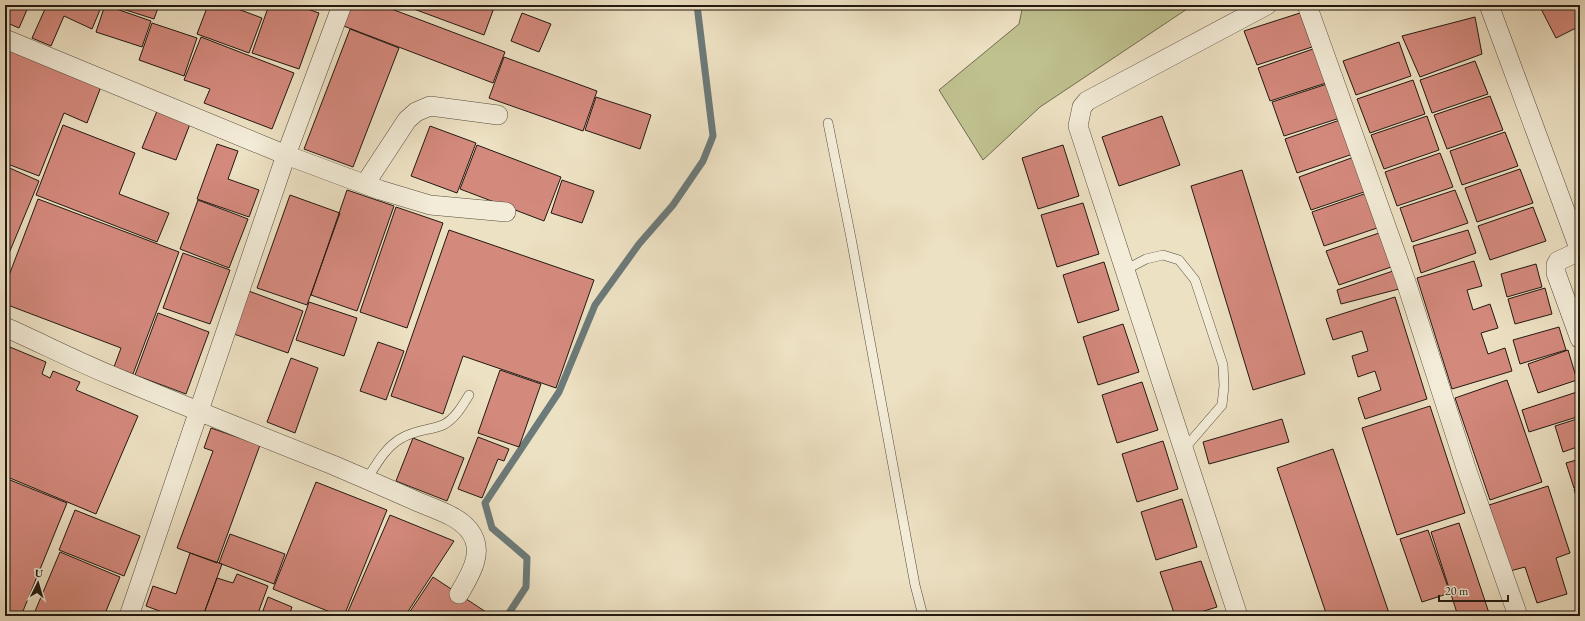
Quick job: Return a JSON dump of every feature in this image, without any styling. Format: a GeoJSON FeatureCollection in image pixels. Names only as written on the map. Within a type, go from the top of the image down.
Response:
{"type":"FeatureCollection","features":[{"type":"Feature","properties":{"kind":"street"},"geometry":{"type":"LineString","coordinates":[[129,616],[286,155],[342,5]]}},
{"type":"Feature","properties":{"kind":"street"},"geometry":{"type":"LineString","coordinates":[[1238,616],[1078,126],[1082,107],[1087,101],[1266,5]]}},
{"type":"Feature","properties":{"kind":"street"},"geometry":{"type":"LineString","coordinates":[[1307,5],[1406,282],[1467,471],[1518,616]]}},
{"type":"Feature","properties":{"kind":"street"},"geometry":{"type":"LineString","coordinates":[[1489,5],[1580,251],[1558,261],[1556,265],[1556,273],[1580,339]]}},
{"type":"Feature","properties":{"kind":"street"},"geometry":{"type":"LineString","coordinates":[[5,39],[286,155],[365,184],[430,206],[506,212]]}},
{"type":"Feature","properties":{"kind":"street"},"geometry":{"type":"LineString","coordinates":[[365,184],[407,120],[416,112],[430,106],[498,115]]}},
{"type":"Feature","properties":{"kind":"street"},"geometry":{"type":"LineString","coordinates":[[5,327],[114,377],[367,479],[450,516],[463,524],[470,531],[475,541],[476,560],[472,572],[459,594]]}},
{"type":"Feature","properties":{"kind":"lane"},"geometry":{"type":"LineString","coordinates":[[828,123],[914,577],[923,616]]}},
{"type":"Feature","properties":{"kind":"lane"},"geometry":{"type":"LineString","coordinates":[[1125,270],[1146,259],[1163,255],[1179,260],[1195,280],[1223,365],[1224,386],[1222,405],[1184,449]]}},
{"type":"Feature","properties":{"kind":"lane"},"geometry":{"type":"LineString","coordinates":[[367,479],[384,454],[398,440],[412,432],[444,424],[462,407],[469,395]]}},
{"type":"Feature","properties":{"kind":"green space"},"geometry":{"type":"Polygon","coordinates":[[[1023,5],[1193,5],[1040,107],[983,160],[939,90],[1019,24],[1023,5]]]}},
{"type":"Feature","properties":{"kind":"building"},"geometry":{"type":"Polygon","coordinates":[[[5,5],[29,5],[19,28],[5,22],[5,5]]]}},
{"type":"Feature","properties":{"kind":"building"},"geometry":{"type":"Polygon","coordinates":[[[37,5],[102,5],[92,29],[64,16],[51,46],[32,38],[45,9],[37,5]]]}},
{"type":"Feature","properties":{"kind":"building"},"geometry":{"type":"Polygon","coordinates":[[[105,5],[151,21],[142,47],[96,32],[105,5]]]}},
{"type":"Feature","properties":{"kind":"building"},"geometry":{"type":"Polygon","coordinates":[[[110,5],[159,5],[154,19],[110,5]]]}},
{"type":"Feature","properties":{"kind":"building"},"geometry":{"type":"Polygon","coordinates":[[[208,5],[227,5],[262,18],[249,53],[197,34],[208,5]]]}},
{"type":"Feature","properties":{"kind":"building"},"geometry":{"type":"Polygon","coordinates":[[[269,5],[296,5],[319,13],[299,69],[252,53],[269,5]]]}},
{"type":"Feature","properties":{"kind":"building"},"geometry":{"type":"Polygon","coordinates":[[[349,5],[381,5],[505,52],[493,83],[341,25],[349,5]]]}},
{"type":"Feature","properties":{"kind":"building"},"geometry":{"type":"Polygon","coordinates":[[[403,5],[495,5],[484,35],[403,5]]]}},
{"type":"Feature","properties":{"kind":"building"},"geometry":{"type":"Polygon","coordinates":[[[1539,5],[1580,5],[1580,26],[1556,38],[1539,5]]]}},
{"type":"Feature","properties":{"kind":"building"},"geometry":{"type":"Polygon","coordinates":[[[522,13],[551,24],[539,52],[511,41],[522,13]]]}},
{"type":"Feature","properties":{"kind":"building"},"geometry":{"type":"Polygon","coordinates":[[[1300,13],[1312,47],[1257,65],[1244,31],[1300,13]]]}},
{"type":"Feature","properties":{"kind":"building"},"geometry":{"type":"Polygon","coordinates":[[[1475,17],[1482,54],[1420,77],[1402,36],[1475,17]]]}},
{"type":"Feature","properties":{"kind":"building"},"geometry":{"type":"Polygon","coordinates":[[[152,23],[197,38],[184,76],[139,60],[152,23]]]}},
{"type":"Feature","properties":{"kind":"building"},"geometry":{"type":"Polygon","coordinates":[[[350,29],[399,48],[353,167],[304,149],[350,29]]]}},
{"type":"Feature","properties":{"kind":"building"},"geometry":{"type":"Polygon","coordinates":[[[201,37],[294,73],[272,129],[204,103],[210,89],[184,80],[201,37]]]}},
{"type":"Feature","properties":{"kind":"building"},"geometry":{"type":"Polygon","coordinates":[[[1399,42],[1411,76],[1356,95],[1343,61],[1399,42]]]}},
{"type":"Feature","properties":{"kind":"building"},"geometry":{"type":"Polygon","coordinates":[[[5,46],[102,84],[87,123],[64,113],[39,176],[5,163],[5,46]]]}},
{"type":"Feature","properties":{"kind":"building"},"geometry":{"type":"Polygon","coordinates":[[[1313,49],[1326,83],[1270,101],[1258,68],[1313,49]]]}},
{"type":"Feature","properties":{"kind":"building"},"geometry":{"type":"Polygon","coordinates":[[[504,57],[597,91],[583,131],[489,98],[504,57]]]}},
{"type":"Feature","properties":{"kind":"building"},"geometry":{"type":"Polygon","coordinates":[[[1475,61],[1488,94],[1432,113],[1420,80],[1475,61]]]}},
{"type":"Feature","properties":{"kind":"building"},"geometry":{"type":"Polygon","coordinates":[[[1413,80],[1425,114],[1370,133],[1357,99],[1413,80]]]}},
{"type":"Feature","properties":{"kind":"building"},"geometry":{"type":"Polygon","coordinates":[[[1327,84],[1340,118],[1284,136],[1272,102],[1327,84]]]}},
{"type":"Feature","properties":{"kind":"building"},"geometry":{"type":"Polygon","coordinates":[[[1490,96],[1503,130],[1447,149],[1434,115],[1490,96]]]}},
{"type":"Feature","properties":{"kind":"building"},"geometry":{"type":"Polygon","coordinates":[[[596,97],[651,115],[640,149],[585,130],[596,97]]]}},
{"type":"Feature","properties":{"kind":"building"},"geometry":{"type":"Polygon","coordinates":[[[157,111],[190,124],[176,160],[142,148],[157,111]]]}},
{"type":"Feature","properties":{"kind":"building"},"geometry":{"type":"Polygon","coordinates":[[[1162,116],[1180,165],[1119,186],[1102,137],[1162,116]]]}},
{"type":"Feature","properties":{"kind":"building"},"geometry":{"type":"Polygon","coordinates":[[[1427,116],[1439,150],[1384,169],[1371,135],[1427,116]]]}},
{"type":"Feature","properties":{"kind":"building"},"geometry":{"type":"Polygon","coordinates":[[[1340,120],[1353,154],[1297,173],[1285,139],[1340,120]]]}},
{"type":"Feature","properties":{"kind":"building"},"geometry":{"type":"Polygon","coordinates":[[[63,125],[135,153],[119,194],[169,213],[157,242],[36,195],[63,125]]]}},
{"type":"Feature","properties":{"kind":"building"},"geometry":{"type":"Polygon","coordinates":[[[430,126],[476,143],[457,193],[411,176],[430,126]]]}},
{"type":"Feature","properties":{"kind":"building"},"geometry":{"type":"Polygon","coordinates":[[[1505,132],[1518,166],[1462,185],[1450,151],[1505,132]]]}},
{"type":"Feature","properties":{"kind":"building"},"geometry":{"type":"Polygon","coordinates":[[[217,144],[238,151],[228,179],[259,190],[249,217],[197,199],[217,144]]]}},
{"type":"Feature","properties":{"kind":"building"},"geometry":{"type":"Polygon","coordinates":[[[477,145],[561,177],[544,221],[460,189],[477,145]]]}},
{"type":"Feature","properties":{"kind":"building"},"geometry":{"type":"Polygon","coordinates":[[[1063,145],[1079,196],[1038,209],[1022,158],[1063,145]]]}},
{"type":"Feature","properties":{"kind":"building"},"geometry":{"type":"Polygon","coordinates":[[[1440,153],[1453,187],[1397,206],[1385,172],[1440,153]]]}},
{"type":"Feature","properties":{"kind":"building"},"geometry":{"type":"Polygon","coordinates":[[[1354,157],[1367,191],[1311,210],[1299,177],[1354,157]]]}},
{"type":"Feature","properties":{"kind":"building"},"geometry":{"type":"Polygon","coordinates":[[[5,166],[39,181],[5,263],[5,166]]]}},
{"type":"Feature","properties":{"kind":"building"},"geometry":{"type":"Polygon","coordinates":[[[1520,169],[1533,203],[1477,222],[1465,188],[1520,169]]]}},
{"type":"Feature","properties":{"kind":"building"},"geometry":{"type":"Polygon","coordinates":[[[1242,170],[1305,374],[1253,390],[1191,186],[1242,170]]]}},
{"type":"Feature","properties":{"kind":"building"},"geometry":{"type":"Polygon","coordinates":[[[562,180],[594,191],[582,223],[551,213],[562,180]]]}},
{"type":"Feature","properties":{"kind":"building"},"geometry":{"type":"Polygon","coordinates":[[[347,190],[394,206],[357,311],[311,295],[347,190]]]}},
{"type":"Feature","properties":{"kind":"building"},"geometry":{"type":"Polygon","coordinates":[[[1455,190],[1468,223],[1412,242],[1400,208],[1455,190]]]}},
{"type":"Feature","properties":{"kind":"building"},"geometry":{"type":"Polygon","coordinates":[[[1367,193],[1380,227],[1324,246],[1312,212],[1367,193]]]}},
{"type":"Feature","properties":{"kind":"building"},"geometry":{"type":"Polygon","coordinates":[[[290,195],[340,213],[307,305],[257,288],[290,195]]]}},
{"type":"Feature","properties":{"kind":"building"},"geometry":{"type":"Polygon","coordinates":[[[38,199],[179,252],[133,374],[114,367],[121,348],[5,304],[5,286],[38,199]]]}},
{"type":"Feature","properties":{"kind":"building"},"geometry":{"type":"Polygon","coordinates":[[[198,200],[248,219],[229,268],[180,249],[198,200]]]}},
{"type":"Feature","properties":{"kind":"building"},"geometry":{"type":"Polygon","coordinates":[[[1083,203],[1099,254],[1057,267],[1041,215],[1083,203]]]}},
{"type":"Feature","properties":{"kind":"building"},"geometry":{"type":"Polygon","coordinates":[[[396,207],[443,223],[407,328],[360,312],[396,207]]]}},
{"type":"Feature","properties":{"kind":"building"},"geometry":{"type":"Polygon","coordinates":[[[1533,207],[1546,241],[1490,260],[1478,226],[1533,207]]]}},
{"type":"Feature","properties":{"kind":"building"},"geometry":{"type":"Polygon","coordinates":[[[449,230],[594,280],[556,388],[463,356],[443,414],[391,396],[449,230]]]}},
{"type":"Feature","properties":{"kind":"building"},"geometry":{"type":"Polygon","coordinates":[[[1468,230],[1476,253],[1421,273],[1413,246],[1468,230]]]}},
{"type":"Feature","properties":{"kind":"building"},"geometry":{"type":"Polygon","coordinates":[[[1382,232],[1394,266],[1339,285],[1326,251],[1382,232]]]}},
{"type":"Feature","properties":{"kind":"building"},"geometry":{"type":"Polygon","coordinates":[[[183,253],[230,270],[210,324],[163,308],[183,253]]]}},
{"type":"Feature","properties":{"kind":"building"},"geometry":{"type":"Polygon","coordinates":[[[1474,261],[1482,286],[1467,290],[1473,310],[1490,304],[1498,328],[1481,333],[1488,354],[1505,348],[1512,371],[1452,389],[1417,278],[1474,261]]]}},
{"type":"Feature","properties":{"kind":"building"},"geometry":{"type":"Polygon","coordinates":[[[1104,262],[1119,310],[1078,323],[1063,275],[1104,262]]]}},
{"type":"Feature","properties":{"kind":"building"},"geometry":{"type":"Polygon","coordinates":[[[1536,264],[1542,287],[1507,297],[1501,274],[1536,264]]]}},
{"type":"Feature","properties":{"kind":"building"},"geometry":{"type":"Polygon","coordinates":[[[1393,271],[1399,289],[1341,304],[1337,290],[1393,271]]]}},
{"type":"Feature","properties":{"kind":"building"},"geometry":{"type":"Polygon","coordinates":[[[1545,288],[1552,314],[1515,324],[1508,299],[1545,288]]]}},
{"type":"Feature","properties":{"kind":"building"},"geometry":{"type":"Polygon","coordinates":[[[246,290],[303,311],[288,353],[231,333],[246,290]]]}},
{"type":"Feature","properties":{"kind":"building"},"geometry":{"type":"Polygon","coordinates":[[[1395,297],[1427,399],[1365,419],[1358,398],[1381,390],[1375,371],[1358,377],[1352,356],[1368,351],[1362,331],[1333,340],[1326,319],[1395,297]]]}},
{"type":"Feature","properties":{"kind":"building"},"geometry":{"type":"Polygon","coordinates":[[[309,302],[357,318],[344,356],[296,340],[309,302]]]}},
{"type":"Feature","properties":{"kind":"building"},"geometry":{"type":"Polygon","coordinates":[[[158,313],[209,332],[186,394],[135,375],[158,313]]]}},
{"type":"Feature","properties":{"kind":"building"},"geometry":{"type":"Polygon","coordinates":[[[1123,324],[1139,372],[1098,385],[1083,337],[1123,324]]]}},
{"type":"Feature","properties":{"kind":"building"},"geometry":{"type":"Polygon","coordinates":[[[1559,327],[1566,350],[1520,364],[1513,340],[1559,327]]]}},
{"type":"Feature","properties":{"kind":"building"},"geometry":{"type":"Polygon","coordinates":[[[378,342],[404,351],[386,400],[360,391],[378,342]]]}},
{"type":"Feature","properties":{"kind":"building"},"geometry":{"type":"Polygon","coordinates":[[[5,345],[46,362],[42,374],[50,378],[53,371],[80,382],[76,390],[138,416],[96,514],[5,476],[5,345]]]}},
{"type":"Feature","properties":{"kind":"building"},"geometry":{"type":"Polygon","coordinates":[[[1568,350],[1577,380],[1538,393],[1528,364],[1568,350]]]}},
{"type":"Feature","properties":{"kind":"building"},"geometry":{"type":"Polygon","coordinates":[[[291,358],[318,368],[295,433],[267,422],[291,358]]]}},
{"type":"Feature","properties":{"kind":"building"},"geometry":{"type":"Polygon","coordinates":[[[500,370],[541,384],[519,447],[478,433],[500,370]]]}},
{"type":"Feature","properties":{"kind":"building"},"geometry":{"type":"Polygon","coordinates":[[[1507,380],[1542,482],[1490,500],[1455,398],[1507,380]]]}},
{"type":"Feature","properties":{"kind":"building"},"geometry":{"type":"Polygon","coordinates":[[[1142,382],[1158,430],[1117,443],[1102,395],[1142,382]]]}},
{"type":"Feature","properties":{"kind":"building"},"geometry":{"type":"Polygon","coordinates":[[[1580,391],[1580,416],[1529,432],[1522,410],[1580,391]]]}},
{"type":"Feature","properties":{"kind":"building"},"geometry":{"type":"Polygon","coordinates":[[[1430,406],[1465,513],[1397,535],[1362,428],[1430,406]]]}},
{"type":"Feature","properties":{"kind":"building"},"geometry":{"type":"Polygon","coordinates":[[[1580,418],[1580,446],[1563,452],[1555,426],[1580,418]]]}},
{"type":"Feature","properties":{"kind":"building"},"geometry":{"type":"Polygon","coordinates":[[[1282,419],[1289,442],[1209,464],[1203,442],[1282,419]]]}},
{"type":"Feature","properties":{"kind":"building"},"geometry":{"type":"Polygon","coordinates":[[[211,428],[260,445],[217,563],[177,548],[213,451],[204,448],[211,428]]]}},
{"type":"Feature","properties":{"kind":"building"},"geometry":{"type":"Polygon","coordinates":[[[478,437],[509,449],[504,461],[498,459],[482,498],[458,489],[478,437]]]}},
{"type":"Feature","properties":{"kind":"building"},"geometry":{"type":"Polygon","coordinates":[[[413,438],[464,458],[447,501],[396,481],[413,438]]]}},
{"type":"Feature","properties":{"kind":"building"},"geometry":{"type":"Polygon","coordinates":[[[1163,441],[1178,489],[1137,502],[1122,454],[1163,441]]]}},
{"type":"Feature","properties":{"kind":"building"},"geometry":{"type":"Polygon","coordinates":[[[1333,449],[1390,616],[1327,616],[1277,468],[1333,449]]]}},
{"type":"Feature","properties":{"kind":"building"},"geometry":{"type":"Polygon","coordinates":[[[1580,459],[1580,486],[1574,488],[1566,463],[1580,459]]]}},
{"type":"Feature","properties":{"kind":"building"},"geometry":{"type":"Polygon","coordinates":[[[5,478],[67,503],[21,616],[16,616],[5,612],[5,478]]]}},
{"type":"Feature","properties":{"kind":"building"},"geometry":{"type":"Polygon","coordinates":[[[316,482],[387,510],[344,616],[340,616],[273,589],[316,482]]]}},
{"type":"Feature","properties":{"kind":"building"},"geometry":{"type":"Polygon","coordinates":[[[1548,486],[1570,553],[1556,558],[1567,594],[1537,603],[1525,567],[1510,571],[1489,505],[1548,486]]]}},
{"type":"Feature","properties":{"kind":"building"},"geometry":{"type":"Polygon","coordinates":[[[1580,487],[1580,510],[1574,489],[1580,487]]]}},
{"type":"Feature","properties":{"kind":"building"},"geometry":{"type":"Polygon","coordinates":[[[1182,499],[1197,547],[1156,560],[1141,512],[1182,499]]]}},
{"type":"Feature","properties":{"kind":"building"},"geometry":{"type":"Polygon","coordinates":[[[75,510],[140,536],[124,576],[59,550],[75,510]]]}},
{"type":"Feature","properties":{"kind":"building"},"geometry":{"type":"Polygon","coordinates":[[[390,515],[454,541],[405,616],[346,616],[390,515]]]}},
{"type":"Feature","properties":{"kind":"building"},"geometry":{"type":"Polygon","coordinates":[[[1459,523],[1490,616],[1458,616],[1431,532],[1459,523]]]}},
{"type":"Feature","properties":{"kind":"building"},"geometry":{"type":"Polygon","coordinates":[[[1428,530],[1450,593],[1422,602],[1400,539],[1428,530]]]}},
{"type":"Feature","properties":{"kind":"building"},"geometry":{"type":"Polygon","coordinates":[[[230,534],[285,554],[274,584],[219,563],[230,534]]]}},
{"type":"Feature","properties":{"kind":"building"},"geometry":{"type":"Polygon","coordinates":[[[60,552],[120,577],[104,616],[33,616],[60,552]]]}},
{"type":"Feature","properties":{"kind":"building"},"geometry":{"type":"Polygon","coordinates":[[[190,553],[222,564],[203,616],[173,616],[146,606],[153,586],[176,594],[190,553]]]}},
{"type":"Feature","properties":{"kind":"building"},"geometry":{"type":"Polygon","coordinates":[[[1201,561],[1217,607],[1188,616],[1175,616],[1160,572],[1201,561]]]}},
{"type":"Feature","properties":{"kind":"building"},"geometry":{"type":"Polygon","coordinates":[[[237,574],[268,586],[257,616],[203,616],[217,578],[233,583],[237,574]]]}},
{"type":"Feature","properties":{"kind":"building"},"geometry":{"type":"Polygon","coordinates":[[[433,577],[492,616],[407,616],[433,577]]]}},
{"type":"Feature","properties":{"kind":"building"},"geometry":{"type":"Polygon","coordinates":[[[268,597],[292,607],[289,616],[261,616],[268,597]]]}},
{"type":"Feature","properties":{"kind":"waterway"},"geometry":{"type":"LineString","coordinates":[[507,616],[526,587],[527,558],[492,528],[485,503],[559,392],[595,305],[639,244],[673,205],[703,161],[713,136],[697,5]]}}]}
